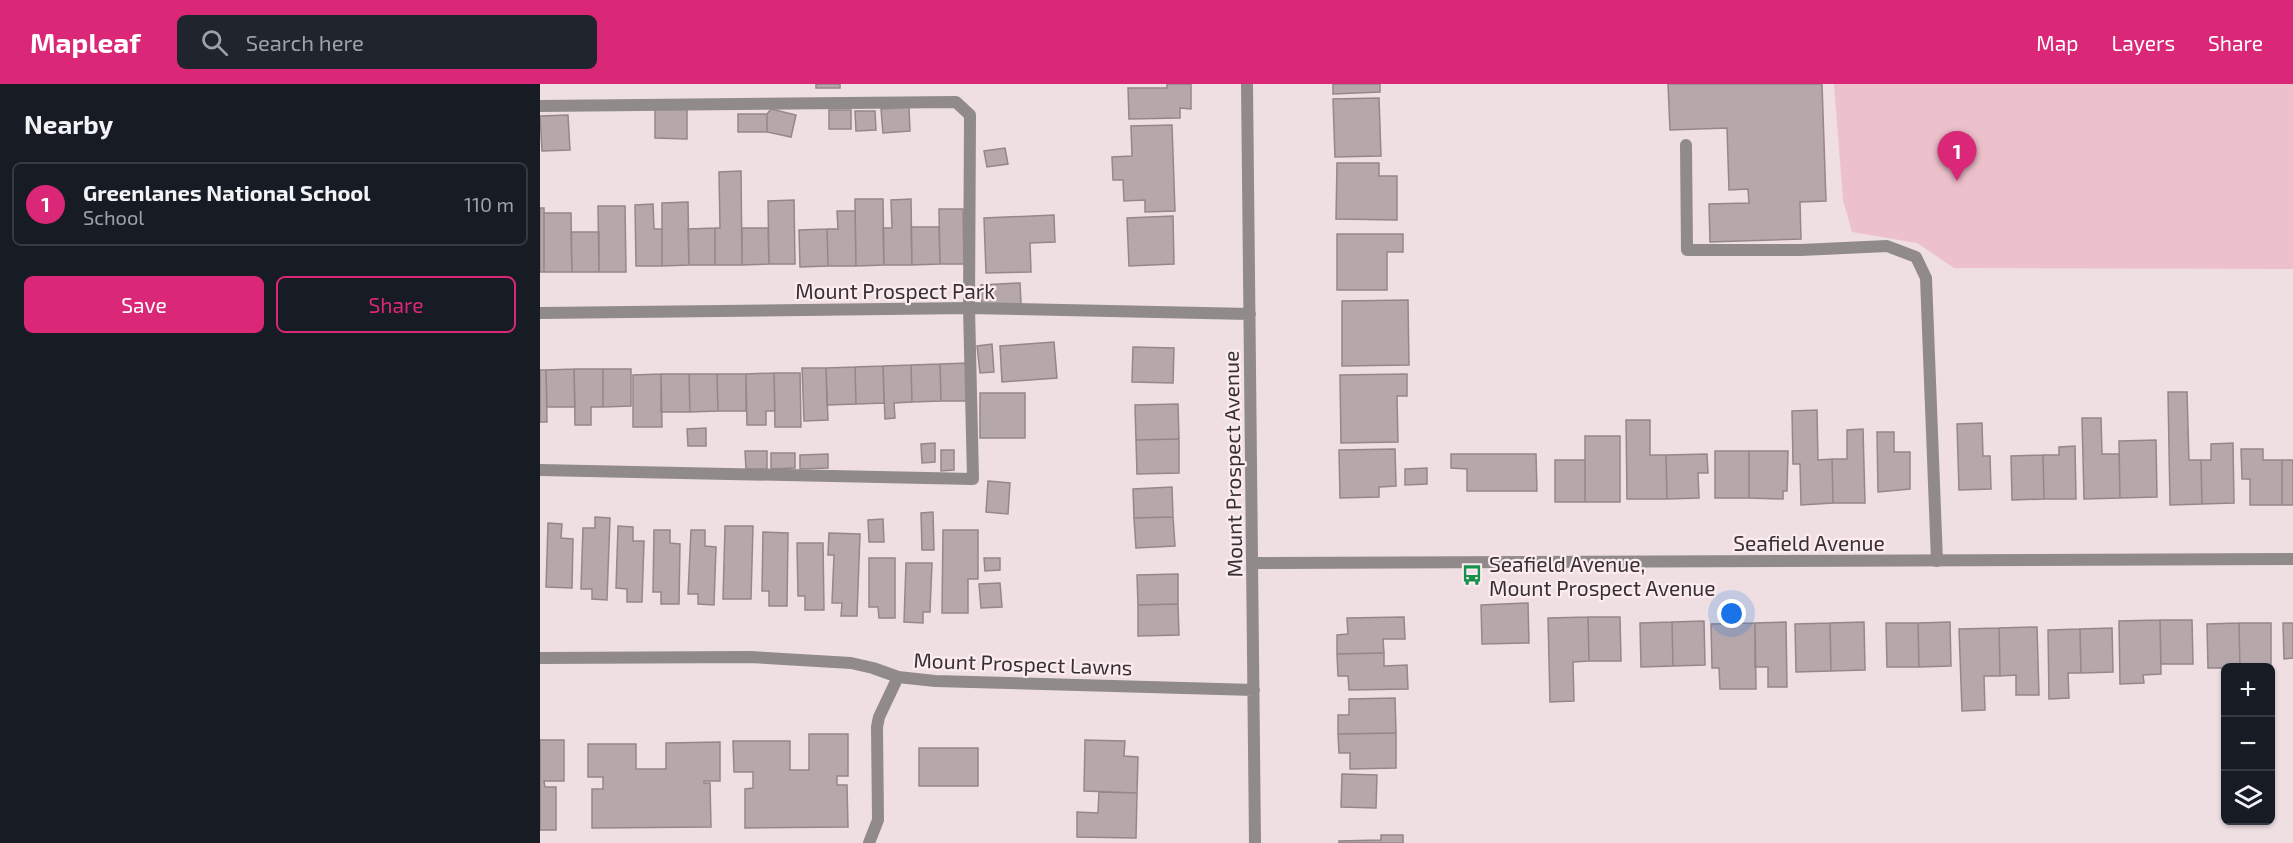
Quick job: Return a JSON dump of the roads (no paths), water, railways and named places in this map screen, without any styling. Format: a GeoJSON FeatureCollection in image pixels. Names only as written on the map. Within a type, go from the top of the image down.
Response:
{"type":"FeatureCollection","features":[{"type":"Feature","properties":{"kind":"street","name":"Mount Prospect Avenue"},"geometry":{"type":"LineString","coordinates":[[1247,84],[1256,843]]}},
{"type":"Feature","properties":{"kind":"street"},"geometry":{"type":"LineString","coordinates":[[540,106],[956,102],[970,115],[969,308],[973,479],[540,470]]}},
{"type":"Feature","properties":{"kind":"street"},"geometry":{"type":"LineString","coordinates":[[1686,145],[1687,250],[1801,250],[1887,246],[1916,257],[1926,278],[1937,561]]}},
{"type":"Feature","properties":{"kind":"street","name":"Mount Prospect Park"},"geometry":{"type":"LineString","coordinates":[[540,313],[969,308],[1250,314]]}},
{"type":"Feature","properties":{"kind":"street","name":"Seafield Avenue"},"geometry":{"type":"LineString","coordinates":[[1254,563],[2293,559]]}},
{"type":"Feature","properties":{"kind":"street","name":"Mount Prospect Lawns"},"geometry":{"type":"LineString","coordinates":[[540,658],[750,657],[850,663],[898,677],[935,681],[1254,690]]}},
{"type":"Feature","properties":{"kind":"street"},"geometry":{"type":"LineString","coordinates":[[869,843],[878,820],[877,727],[879,717],[898,677]]}},
{"type":"Feature","properties":{"kind":"place","name":"Greenlanes National School"},"geometry":{"type":"Point","coordinates":[1957,181]}},
{"type":"Feature","properties":{"kind":"place","name":"Seafield Avenue, Mount Prospect Avenue"},"geometry":{"type":"Point","coordinates":[1472,575]}}]}
